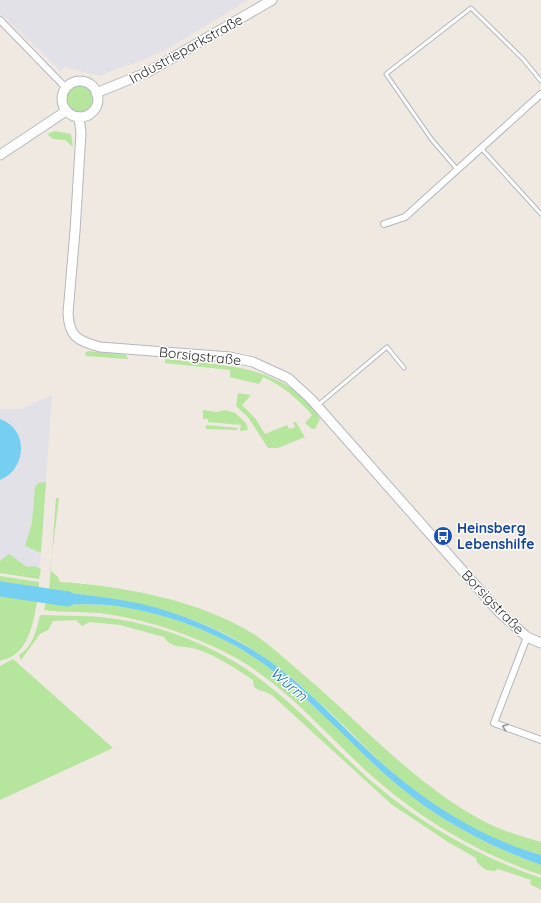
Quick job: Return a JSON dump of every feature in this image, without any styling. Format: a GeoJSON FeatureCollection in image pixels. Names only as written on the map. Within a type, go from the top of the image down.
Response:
{"type":"FeatureCollection","features":[{"type":"Feature","properties":{"kind":"street","name":"Industrieparkstraße"},"geometry":{"type":"LineString","coordinates":[[96,93],[148,72],[272,0]]}},
{"type":"Feature","properties":{"kind":"street"},"geometry":{"type":"LineString","coordinates":[[0,20],[66,88]]}},
{"type":"Feature","properties":{"kind":"street"},"geometry":{"type":"LineString","coordinates":[[76,82],[83,82],[93,88],[96,93],[98,99],[94,110],[90,114],[79,117],[66,111],[62,102],[62,97],[66,88],[76,82]]}},
{"type":"Feature","properties":{"kind":"street"},"geometry":{"type":"LineString","coordinates":[[384,224],[405,216],[541,94]]}},
{"type":"Feature","properties":{"kind":"street"},"geometry":{"type":"LineString","coordinates":[[0,155],[66,111]]}},
{"type":"Feature","properties":{"kind":"street","name":"Borsigstraße"},"geometry":{"type":"LineString","coordinates":[[79,117],[81,134],[68,313],[68,324],[72,334],[84,342],[100,347],[230,357],[253,362],[288,378],[317,406],[500,613],[527,637],[541,643]]}},
{"type":"Feature","properties":{"kind":"street","name":"Borsigstraße"},"geometry":{"type":"LineString","coordinates":[[527,637],[494,723],[541,740]]}},
{"type":"Feature","properties":{"kind":"lane"},"geometry":{"type":"LineString","coordinates":[[457,169],[432,140],[386,74],[471,8],[523,59],[541,81]]}},
{"type":"Feature","properties":{"kind":"lane"},"geometry":{"type":"LineString","coordinates":[[481,148],[541,214]]}},
{"type":"Feature","properties":{"kind":"lane"},"geometry":{"type":"LineString","coordinates":[[317,406],[387,348],[404,368]]}},
{"type":"Feature","properties":{"kind":"shaded area"},"geometry":{"type":"Polygon","coordinates":[[[0,0],[248,0],[169,48],[145,59],[101,75],[96,75],[65,67],[61,71],[0,13],[0,0]]]}},
{"type":"Feature","properties":{"kind":"shaded area"},"geometry":{"type":"Polygon","coordinates":[[[52,395],[39,579],[0,573],[0,409],[21,409],[52,395]]]}},
{"type":"Feature","properties":{"kind":"green space"},"geometry":{"type":"Polygon","coordinates":[[[80,86],[89,90],[93,99],[89,108],[80,112],[71,108],[67,99],[71,90],[80,86]]]}},
{"type":"Feature","properties":{"kind":"green space"},"geometry":{"type":"Polygon","coordinates":[[[55,131],[71,134],[73,147],[65,140],[53,139],[47,134],[55,131]]]}},
{"type":"Feature","properties":{"kind":"green space"},"geometry":{"type":"Polygon","coordinates":[[[88,351],[126,355],[128,359],[86,356],[85,353],[88,351]]]}},
{"type":"Feature","properties":{"kind":"green space"},"geometry":{"type":"Polygon","coordinates":[[[165,359],[230,366],[271,377],[290,387],[306,401],[320,419],[315,429],[312,429],[305,423],[312,415],[283,388],[263,377],[259,384],[230,377],[230,370],[165,363],[165,359]]]}},
{"type":"Feature","properties":{"kind":"green space"},"geometry":{"type":"Polygon","coordinates":[[[238,393],[251,395],[242,405],[255,418],[265,434],[287,425],[289,429],[295,427],[293,422],[296,422],[305,437],[278,448],[268,448],[248,417],[236,406],[238,393]]]}},
{"type":"Feature","properties":{"kind":"green space"},"geometry":{"type":"Polygon","coordinates":[[[203,410],[217,412],[226,410],[235,413],[246,423],[248,430],[240,431],[241,425],[208,422],[208,419],[203,419],[203,410]]]}},
{"type":"Feature","properties":{"kind":"green space"},"geometry":{"type":"Polygon","coordinates":[[[206,425],[238,428],[237,430],[206,429],[206,425]]]}},
{"type":"Feature","properties":{"kind":"green space"},"geometry":{"type":"Polygon","coordinates":[[[46,482],[41,553],[25,546],[32,523],[35,487],[38,483],[46,482]]]}},
{"type":"Feature","properties":{"kind":"green space"},"geometry":{"type":"Polygon","coordinates":[[[56,498],[59,498],[52,556],[56,498]]]}},
{"type":"Feature","properties":{"kind":"green space"},"geometry":{"type":"Polygon","coordinates":[[[9,554],[27,567],[34,566],[41,569],[39,579],[0,573],[0,561],[9,554]]]}},
{"type":"Feature","properties":{"kind":"green space"},"geometry":{"type":"Polygon","coordinates":[[[51,571],[58,577],[60,582],[134,591],[184,603],[231,621],[252,633],[282,656],[384,748],[428,785],[476,817],[508,832],[541,842],[541,855],[510,846],[485,835],[440,808],[385,766],[346,727],[302,687],[262,655],[247,646],[212,627],[146,606],[56,591],[49,593],[51,571]]]}},
{"type":"Feature","properties":{"kind":"green space"},"geometry":{"type":"Polygon","coordinates":[[[0,576],[39,582],[39,592],[0,585],[0,576]]]}},
{"type":"Feature","properties":{"kind":"green space"},"geometry":{"type":"Polygon","coordinates":[[[0,594],[37,602],[28,638],[14,655],[0,661],[0,594]]]}},
{"type":"Feature","properties":{"kind":"green space"},"geometry":{"type":"Polygon","coordinates":[[[46,602],[62,604],[109,605],[140,610],[185,623],[228,642],[275,672],[318,710],[380,770],[433,812],[486,842],[541,865],[541,875],[516,866],[467,843],[421,815],[379,782],[316,722],[271,682],[238,659],[223,651],[175,631],[141,621],[107,614],[44,610],[46,602]]]}},
{"type":"Feature","properties":{"kind":"green space"},"geometry":{"type":"Polygon","coordinates":[[[40,615],[88,616],[145,625],[189,639],[230,659],[248,670],[281,696],[358,769],[399,803],[421,819],[467,846],[516,869],[541,878],[541,890],[530,884],[531,880],[498,869],[495,871],[486,870],[477,863],[476,858],[448,842],[391,804],[273,696],[256,689],[254,687],[253,680],[224,661],[208,653],[192,648],[173,645],[164,637],[120,625],[90,622],[82,626],[76,620],[53,621],[48,630],[40,634],[21,660],[19,655],[24,652],[31,643],[36,632],[40,615]]]}},
{"type":"Feature","properties":{"kind":"green space"},"geometry":{"type":"Polygon","coordinates":[[[13,659],[113,748],[0,800],[0,666],[13,659]]]}},
{"type":"Feature","properties":{"kind":"water"},"geometry":{"type":"Polygon","coordinates":[[[0,419],[9,424],[16,431],[20,440],[21,449],[20,459],[15,467],[9,475],[0,480],[0,419]]]}},
{"type":"Feature","properties":{"kind":"water"},"geometry":{"type":"Polygon","coordinates":[[[0,585],[39,592],[37,602],[0,594],[0,585]]]}},
{"type":"Feature","properties":{"kind":"water"},"geometry":{"type":"Polygon","coordinates":[[[56,591],[121,600],[157,608],[187,618],[243,644],[274,664],[291,678],[323,706],[402,781],[439,807],[478,830],[498,840],[541,855],[541,865],[486,842],[433,812],[380,770],[318,710],[275,672],[228,642],[185,623],[140,610],[109,605],[62,604],[46,602],[49,593],[56,591]]]}},
{"type":"Feature","properties":{"kind":"waterway","name":"Wurm"},"geometry":{"type":"LineString","coordinates":[[0,589],[68,599]]}},
{"type":"Feature","properties":{"kind":"place","name":"Heinsberg Lebenshilfe"},"geometry":{"type":"Point","coordinates":[443,536]}}]}
